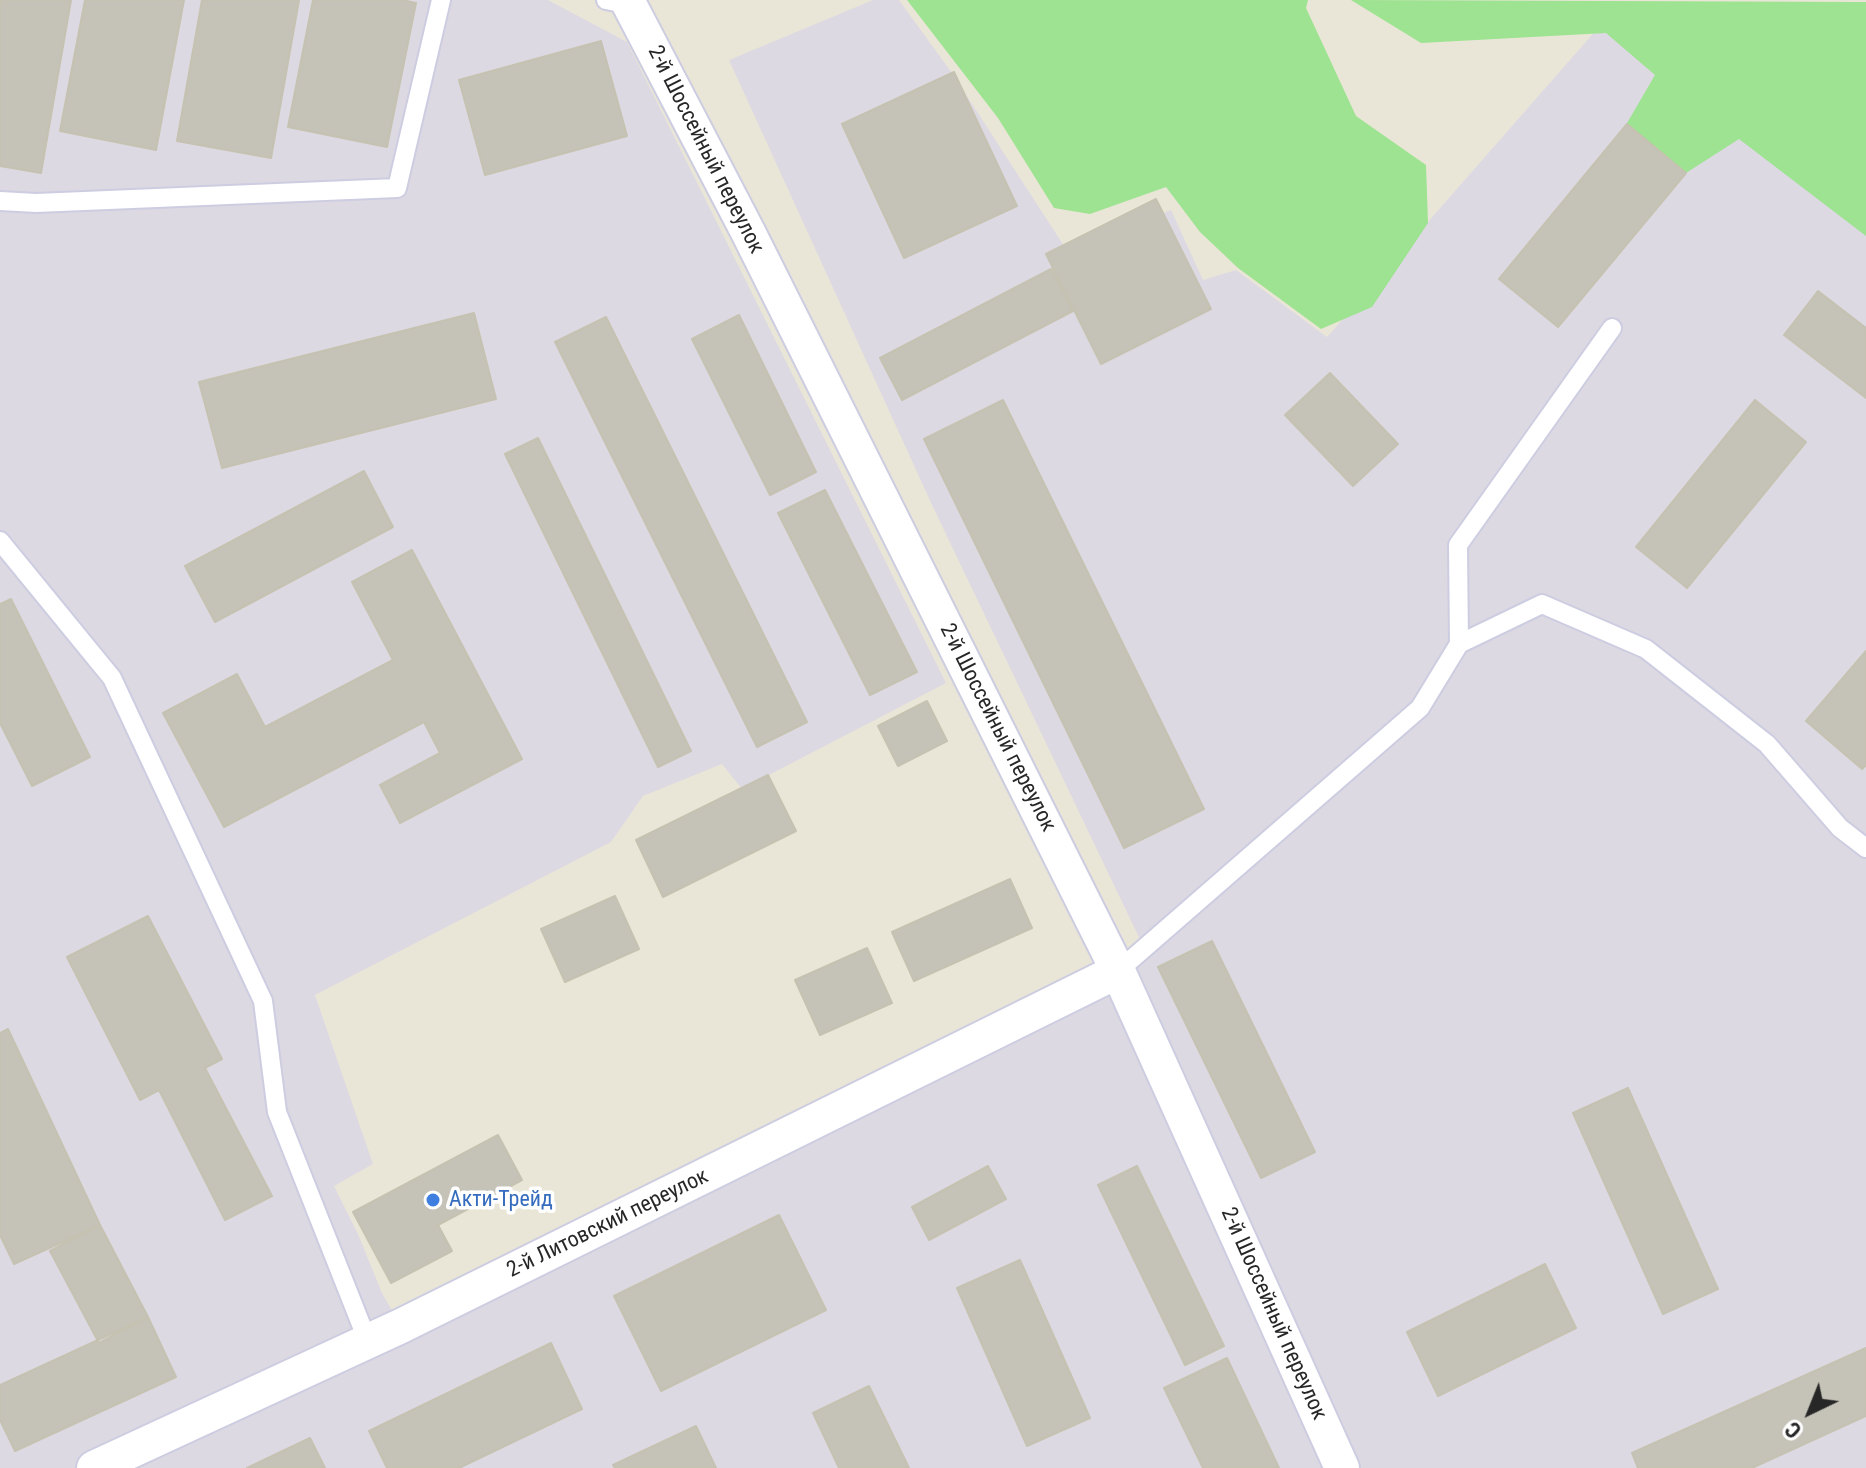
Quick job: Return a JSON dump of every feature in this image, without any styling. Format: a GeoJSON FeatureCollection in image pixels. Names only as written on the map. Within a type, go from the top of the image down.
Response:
{"type":"FeatureCollection","features":[{"type":"Feature","properties":{"kind":"street","name":"2-й Шоссейный переулок"},"geometry":{"type":"LineString","coordinates":[[621,2],[748,232],[1118,971],[1342,1468]]}},
{"type":"Feature","properties":{"kind":"street","name":"2-й Литовский переулок"},"geometry":{"type":"LineString","coordinates":[[97,1467],[368,1342],[1118,971]]}},
{"type":"Feature","properties":{"kind":"lane"},"geometry":{"type":"LineString","coordinates":[[0,201],[36,203],[397,188],[441,0]]}},
{"type":"Feature","properties":{"kind":"lane"},"geometry":{"type":"LineString","coordinates":[[1118,971],[1420,708],[1459,644],[1458,545],[1612,328]]}},
{"type":"Feature","properties":{"kind":"lane"},"geometry":{"type":"LineString","coordinates":[[0,541],[112,678],[263,1001],[277,1112],[368,1342]]}},
{"type":"Feature","properties":{"kind":"lane"},"geometry":{"type":"LineString","coordinates":[[1459,644],[1542,604],[1646,649],[1767,744],[1840,828],[1866,848]]}},
{"type":"Feature","properties":{"kind":"shaded area"},"geometry":{"type":"Polygon","coordinates":[[[0,0],[548,0],[627,42],[946,683],[742,789],[722,764],[643,796],[611,842],[315,995],[373,1164],[334,1186],[382,1293],[401,1326],[1145,950],[932,505],[729,60],[873,0],[899,0],[952,73],[1068,252],[1171,210],[1203,280],[1236,270],[1327,337],[1605,20],[1866,218],[1866,1468],[0,1468],[0,0]]]}},
{"type":"Feature","properties":{"kind":"green space"},"geometry":{"type":"Polygon","coordinates":[[[907,0],[1308,0],[1306,8],[1356,116],[1426,165],[1428,223],[1372,307],[1321,329],[1238,268],[1200,232],[1166,187],[1090,214],[1054,208],[998,118],[907,0]]]}},
{"type":"Feature","properties":{"kind":"green space"},"geometry":{"type":"Polygon","coordinates":[[[1351,0],[1866,2],[1866,236],[1739,139],[1686,173],[1623,130],[1655,75],[1606,33],[1421,43],[1351,0]]]}},
{"type":"Feature","properties":{"kind":"building"},"geometry":{"type":"Polygon","coordinates":[[[0,0],[71,0],[41,173],[0,166],[0,0]]]}},
{"type":"Feature","properties":{"kind":"building"},"geometry":{"type":"Polygon","coordinates":[[[85,0],[184,0],[156,150],[60,131],[85,0]]]}},
{"type":"Feature","properties":{"kind":"building"},"geometry":{"type":"Polygon","coordinates":[[[202,0],[299,0],[271,158],[177,141],[202,0]]]}},
{"type":"Feature","properties":{"kind":"building"},"geometry":{"type":"Polygon","coordinates":[[[313,0],[402,0],[416,3],[387,147],[288,127],[313,0]]]}},
{"type":"Feature","properties":{"kind":"building"},"geometry":{"type":"Polygon","coordinates":[[[601,41],[627,136],[485,175],[459,80],[601,41]]]}},
{"type":"Feature","properties":{"kind":"building"},"geometry":{"type":"Polygon","coordinates":[[[954,72],[1017,206],[904,258],[842,124],[954,72]]]}},
{"type":"Feature","properties":{"kind":"building"},"geometry":{"type":"Polygon","coordinates":[[[1627,124],[1686,173],[1558,327],[1499,279],[1627,124]]]}},
{"type":"Feature","properties":{"kind":"building"},"geometry":{"type":"Polygon","coordinates":[[[1156,199],[1211,309],[1101,364],[1046,254],[1156,199]]]}},
{"type":"Feature","properties":{"kind":"building"},"geometry":{"type":"Polygon","coordinates":[[[1051,269],[1073,311],[902,400],[880,358],[1051,269]]]}},
{"type":"Feature","properties":{"kind":"building"},"geometry":{"type":"Polygon","coordinates":[[[1818,291],[1866,328],[1866,398],[1784,335],[1818,291]]]}},
{"type":"Feature","properties":{"kind":"building"},"geometry":{"type":"Polygon","coordinates":[[[474,313],[496,399],[222,468],[199,382],[474,313]]]}},
{"type":"Feature","properties":{"kind":"building"},"geometry":{"type":"Polygon","coordinates":[[[739,315],[816,472],[770,495],[692,339],[739,315]]]}},
{"type":"Feature","properties":{"kind":"building"},"geometry":{"type":"Polygon","coordinates":[[[606,317],[807,722],[757,747],[555,342],[606,317]]]}},
{"type":"Feature","properties":{"kind":"building"},"geometry":{"type":"Polygon","coordinates":[[[1330,373],[1398,444],[1353,486],[1285,415],[1330,373]]]}},
{"type":"Feature","properties":{"kind":"building"},"geometry":{"type":"Polygon","coordinates":[[[1003,400],[1204,809],[1124,848],[924,439],[1003,400]]]}},
{"type":"Feature","properties":{"kind":"building"},"geometry":{"type":"Polygon","coordinates":[[[1755,400],[1806,442],[1687,588],[1636,547],[1755,400]]]}},
{"type":"Feature","properties":{"kind":"building"},"geometry":{"type":"Polygon","coordinates":[[[538,438],[691,751],[658,767],[505,454],[538,438]]]}},
{"type":"Feature","properties":{"kind":"building"},"geometry":{"type":"Polygon","coordinates":[[[364,471],[393,527],[215,622],[185,566],[364,471]]]}},
{"type":"Feature","properties":{"kind":"building"},"geometry":{"type":"Polygon","coordinates":[[[825,490],[917,672],[870,695],[778,513],[825,490]]]}},
{"type":"Feature","properties":{"kind":"building"},"geometry":{"type":"Polygon","coordinates":[[[412,550],[522,759],[400,823],[380,785],[440,753],[424,722],[224,827],[163,713],[237,674],[265,727],[393,660],[352,582],[412,550]]]}},
{"type":"Feature","properties":{"kind":"building"},"geometry":{"type":"Polygon","coordinates":[[[11,599],[90,757],[32,786],[0,723],[0,604],[11,599]]]}},
{"type":"Feature","properties":{"kind":"building"},"geometry":{"type":"Polygon","coordinates":[[[1866,651],[1866,765],[1862,769],[1806,721],[1866,651]]]}},
{"type":"Feature","properties":{"kind":"building"},"geometry":{"type":"Polygon","coordinates":[[[927,701],[947,741],[898,766],[878,726],[927,701]]]}},
{"type":"Feature","properties":{"kind":"building"},"geometry":{"type":"Polygon","coordinates":[[[768,775],[796,831],[663,897],[636,840],[768,775]]]}},
{"type":"Feature","properties":{"kind":"building"},"geometry":{"type":"Polygon","coordinates":[[[1010,879],[1032,928],[914,981],[892,932],[1010,879]]]}},
{"type":"Feature","properties":{"kind":"building"},"geometry":{"type":"Polygon","coordinates":[[[615,896],[639,949],[565,982],[541,929],[615,896]]]}},
{"type":"Feature","properties":{"kind":"building"},"geometry":{"type":"Polygon","coordinates":[[[148,916],[222,1059],[205,1068],[272,1196],[225,1220],[159,1090],[140,1100],[67,957],[148,916]]]}},
{"type":"Feature","properties":{"kind":"building"},"geometry":{"type":"Polygon","coordinates":[[[1212,941],[1315,1152],[1261,1178],[1158,967],[1212,941]]]}},
{"type":"Feature","properties":{"kind":"building"},"geometry":{"type":"Polygon","coordinates":[[[867,948],[892,1003],[820,1035],[795,980],[867,948]]]}},
{"type":"Feature","properties":{"kind":"building"},"geometry":{"type":"Polygon","coordinates":[[[8,1029],[100,1225],[14,1264],[0,1235],[0,1033],[8,1029]]]}},
{"type":"Feature","properties":{"kind":"building"},"geometry":{"type":"Polygon","coordinates":[[[1628,1088],[1718,1289],[1663,1314],[1573,1113],[1628,1088]]]}},
{"type":"Feature","properties":{"kind":"building"},"geometry":{"type":"Polygon","coordinates":[[[498,1135],[522,1180],[438,1225],[452,1251],[391,1283],[353,1212],[498,1135]]]}},
{"type":"Feature","properties":{"kind":"building"},"geometry":{"type":"Polygon","coordinates":[[[988,1166],[1006,1199],[929,1240],[912,1207],[988,1166]]]}},
{"type":"Feature","properties":{"kind":"building"},"geometry":{"type":"Polygon","coordinates":[[[1137,1166],[1224,1346],[1185,1365],[1098,1185],[1137,1166]]]}},
{"type":"Feature","properties":{"kind":"building"},"geometry":{"type":"Polygon","coordinates":[[[779,1215],[826,1310],[661,1391],[614,1296],[779,1215]]]}},
{"type":"Feature","properties":{"kind":"building"},"geometry":{"type":"Polygon","coordinates":[[[100,1225],[148,1317],[99,1343],[50,1251],[100,1225]]]}},
{"type":"Feature","properties":{"kind":"building"},"geometry":{"type":"Polygon","coordinates":[[[1020,1260],[1090,1418],[1027,1446],[957,1288],[1020,1260]]]}},
{"type":"Feature","properties":{"kind":"building"},"geometry":{"type":"Polygon","coordinates":[[[1545,1264],[1576,1328],[1438,1396],[1407,1332],[1545,1264]]]}},
{"type":"Feature","properties":{"kind":"building"},"geometry":{"type":"Polygon","coordinates":[[[148,1317],[176,1377],[15,1451],[0,1420],[0,1385],[148,1317]]]}},
{"type":"Feature","properties":{"kind":"building"},"geometry":{"type":"Polygon","coordinates":[[[551,1343],[582,1409],[459,1468],[387,1468],[369,1431],[551,1343]]]}},
{"type":"Feature","properties":{"kind":"building"},"geometry":{"type":"Polygon","coordinates":[[[1866,1348],[1866,1416],[1752,1468],[1638,1468],[1632,1453],[1866,1348]]]}},
{"type":"Feature","properties":{"kind":"building"},"geometry":{"type":"Polygon","coordinates":[[[1227,1358],[1279,1468],[1203,1468],[1164,1388],[1227,1358]]]}},
{"type":"Feature","properties":{"kind":"building"},"geometry":{"type":"Polygon","coordinates":[[[869,1386],[909,1468],[839,1468],[813,1413],[869,1386]]]}},
{"type":"Feature","properties":{"kind":"building"},"geometry":{"type":"Polygon","coordinates":[[[696,1426],[716,1468],[615,1468],[613,1465],[696,1426]]]}},
{"type":"Feature","properties":{"kind":"building"},"geometry":{"type":"Polygon","coordinates":[[[310,1438],[325,1468],[247,1468],[310,1438]]]}},
{"type":"Feature","properties":{"kind":"place","name":"Акти-Трейд"},"geometry":{"type":"Point","coordinates":[433,1200]}}]}
